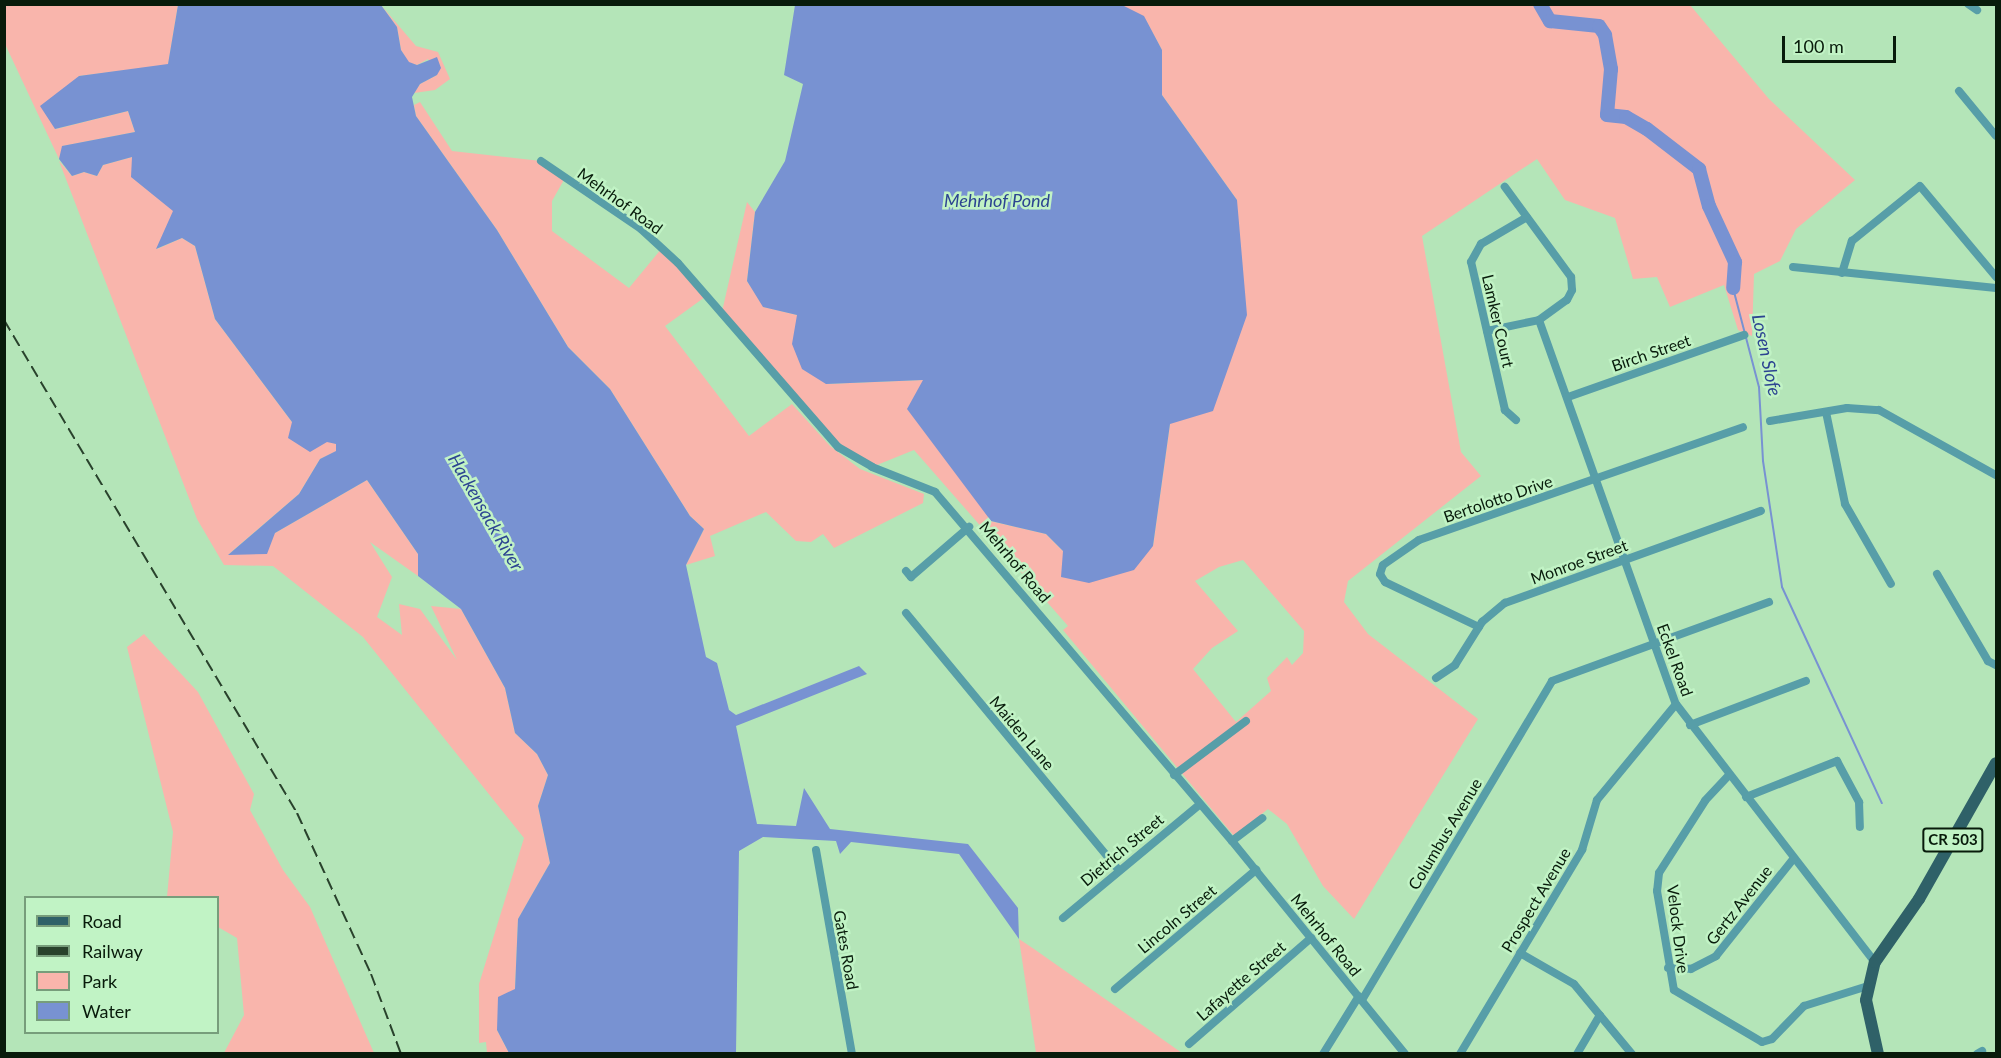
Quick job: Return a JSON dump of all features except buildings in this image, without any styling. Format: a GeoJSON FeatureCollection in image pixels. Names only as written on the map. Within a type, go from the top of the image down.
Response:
{"type":"FeatureCollection","features":[{"type":"Feature","properties":{"kind":"main road","name":"CR 503"},"geometry":{"type":"LineString","coordinates":[[1878,1053],[1867,1013],[1868,986],[1875,962],[1907,915],[1996,763]]}},
{"type":"Feature","properties":{"kind":"street"},"geometry":{"type":"LineString","coordinates":[[1968,4],[1977,10]]}},
{"type":"Feature","properties":{"kind":"street"},"geometry":{"type":"LineString","coordinates":[[1959,91],[1996,136]]}},
{"type":"Feature","properties":{"kind":"street","name":"Mehrhof Road"},"geometry":{"type":"LineString","coordinates":[[541,161],[641,229],[678,263],[838,447],[872,467],[934,492],[969,528],[1199,805],[1232,841],[1405,1053]]}},
{"type":"Feature","properties":{"kind":"street"},"geometry":{"type":"LineString","coordinates":[[1842,273],[1852,241],[1920,186],[1996,277]]}},
{"type":"Feature","properties":{"kind":"street"},"geometry":{"type":"LineString","coordinates":[[1487,331],[1539,320],[1567,300],[1573,283],[1505,187]]}},
{"type":"Feature","properties":{"kind":"street","name":"Lamker Court"},"geometry":{"type":"LineString","coordinates":[[1516,420],[1505,410],[1473,255],[1481,244],[1527,217]]}},
{"type":"Feature","properties":{"kind":"street"},"geometry":{"type":"LineString","coordinates":[[1793,267],[1996,288]]}},
{"type":"Feature","properties":{"kind":"street","name":"Eckel Road"},"geometry":{"type":"LineString","coordinates":[[1539,320],[1676,705],[1689,725],[1875,962]]}},
{"type":"Feature","properties":{"kind":"street","name":"Birch Street"},"geometry":{"type":"LineString","coordinates":[[1568,397],[1744,335]]}},
{"type":"Feature","properties":{"kind":"street"},"geometry":{"type":"LineString","coordinates":[[1770,421],[1826,412],[1880,410],[1996,475]]}},
{"type":"Feature","properties":{"kind":"street"},"geometry":{"type":"LineString","coordinates":[[1826,412],[1845,504],[1891,585]]}},
{"type":"Feature","properties":{"kind":"street","name":"Bertolotto Drive"},"geometry":{"type":"LineString","coordinates":[[1479,627],[1385,582],[1380,574],[1383,565],[1419,540],[1743,427]]}},
{"type":"Feature","properties":{"kind":"street","name":"Monroe Street"},"geometry":{"type":"LineString","coordinates":[[1436,678],[1455,665],[1479,627],[1505,603],[1761,511]]}},
{"type":"Feature","properties":{"kind":"street"},"geometry":{"type":"LineString","coordinates":[[906,571],[911,577],[969,528]]}},
{"type":"Feature","properties":{"kind":"street"},"geometry":{"type":"LineString","coordinates":[[1937,574],[1988,661],[1996,665]]}},
{"type":"Feature","properties":{"kind":"street"},"geometry":{"type":"LineString","coordinates":[[1654,644],[1769,602]]}},
{"type":"Feature","properties":{"kind":"street","name":"Maiden Lane"},"geometry":{"type":"LineString","coordinates":[[906,613],[1118,869]]}},
{"type":"Feature","properties":{"kind":"street","name":"Columbus Avenue"},"geometry":{"type":"LineString","coordinates":[[1323,1053],[1360,998],[1552,681],[1654,644]]}},
{"type":"Feature","properties":{"kind":"street"},"geometry":{"type":"LineString","coordinates":[[1689,725],[1806,681]]}},
{"type":"Feature","properties":{"kind":"street","name":"Prospect Avenue"},"geometry":{"type":"LineString","coordinates":[[1460,1053],[1582,850],[1597,800],[1676,705]]}},
{"type":"Feature","properties":{"kind":"street"},"geometry":{"type":"LineString","coordinates":[[1174,775],[1246,721]]}},
{"type":"Feature","properties":{"kind":"street"},"geometry":{"type":"LineString","coordinates":[[1746,797],[1838,761],[1858,801],[1860,827]]}},
{"type":"Feature","properties":{"kind":"street","name":"Velock Drive"},"geometry":{"type":"LineString","coordinates":[[1729,775],[1705,801],[1659,873],[1657,891],[1668,968],[1680,997],[1762,1042],[1772,1039],[1804,1006],[1868,986]]}},
{"type":"Feature","properties":{"kind":"street","name":"Dietrich Street"},"geometry":{"type":"LineString","coordinates":[[1063,918],[1118,869],[1199,805]]}},
{"type":"Feature","properties":{"kind":"street"},"geometry":{"type":"LineString","coordinates":[[1232,841],[1262,818]]}},
{"type":"Feature","properties":{"kind":"street","name":"Gates Road"},"geometry":{"type":"LineString","coordinates":[[816,850],[852,1053]]}},
{"type":"Feature","properties":{"kind":"street","name":"Gertz Avenue"},"geometry":{"type":"LineString","coordinates":[[1668,968],[1691,969],[1716,956],[1794,858]]}},
{"type":"Feature","properties":{"kind":"street","name":"Lincoln Street"},"geometry":{"type":"LineString","coordinates":[[1115,989],[1256,870]]}},
{"type":"Feature","properties":{"kind":"street","name":"Lafayette Street"},"geometry":{"type":"LineString","coordinates":[[1189,1044],[1311,938]]}},
{"type":"Feature","properties":{"kind":"street"},"geometry":{"type":"LineString","coordinates":[[1520,954],[1574,984],[1632,1053]]}},
{"type":"Feature","properties":{"kind":"street"},"geometry":{"type":"LineString","coordinates":[[1577,1053],[1600,1015]]}},
{"type":"Feature","properties":{"kind":"green space"},"geometry":{"type":"Polygon","coordinates":[[[4,5],[178,5],[168,65],[79,76],[56,129],[128,111],[135,132],[63,146],[59,159],[5,44],[4,5]]]}},
{"type":"Feature","properties":{"kind":"green space"},"geometry":{"type":"Polygon","coordinates":[[[381,5],[416,46],[438,52],[450,79],[435,90],[414,93],[420,84],[437,75],[428,59],[417,65],[409,63],[401,50],[397,27],[381,5]]]}},
{"type":"Feature","properties":{"kind":"green space"},"geometry":{"type":"Polygon","coordinates":[[[1120,5],[1690,5],[1769,99],[1855,180],[1796,229],[1780,261],[1754,274],[1752,336],[1738,330],[1724,285],[1670,307],[1657,277],[1633,279],[1615,218],[1565,200],[1537,159],[1422,236],[1461,452],[1481,476],[1348,581],[1344,602],[1368,634],[1478,719],[1354,919],[1323,886],[1287,824],[1268,809],[1234,836],[1063,630],[1068,626],[914,450],[872,467],[838,447],[721,316],[747,202],[755,212],[747,281],[764,307],[797,315],[826,384],[923,380],[990,521],[1046,534],[1063,551],[1153,546],[1170,424],[1237,200],[1162,95],[1162,50],[1144,17],[1120,5]],[[1243,560],[1219,567],[1195,581],[1238,631],[1212,648],[1193,669],[1236,722],[1271,691],[1267,678],[1287,657],[1292,665],[1303,653],[1304,631],[1243,560]]]}},
{"type":"Feature","properties":{"kind":"green space"},"geometry":{"type":"Polygon","coordinates":[[[420,102],[452,151],[541,161],[565,178],[552,201],[552,231],[629,288],[662,248],[705,297],[665,326],[749,436],[792,404],[830,446],[860,469],[924,494],[923,503],[834,548],[823,534],[811,542],[796,541],[766,512],[710,536],[715,556],[686,565],[704,529],[690,516],[610,389],[568,347],[497,230],[416,116],[414,105],[420,102]]]}},
{"type":"Feature","properties":{"kind":"green space"},"geometry":{"type":"Polygon","coordinates":[[[132,157],[132,177],[174,211],[157,249],[182,238],[195,246],[215,319],[292,422],[336,444],[337,451],[320,459],[299,494],[229,554],[275,533],[367,480],[418,554],[418,576],[370,542],[392,577],[377,617],[402,635],[399,604],[420,609],[457,660],[431,606],[461,609],[505,688],[515,733],[537,754],[548,775],[538,806],[550,863],[518,919],[515,989],[497,1030],[509,1053],[487,1053],[486,1042],[479,1043],[479,984],[524,838],[363,637],[273,566],[224,565],[197,519],[59,161],[72,176],[84,172],[97,176],[103,165],[132,157]]]}},
{"type":"Feature","properties":{"kind":"green space"},"geometry":{"type":"Polygon","coordinates":[[[144,634],[198,692],[254,794],[250,810],[283,870],[310,907],[374,1053],[224,1053],[244,1015],[237,938],[219,928],[219,896],[167,896],[173,832],[127,647],[144,634]]]}},
{"type":"Feature","properties":{"kind":"green space"},"geometry":{"type":"Polygon","coordinates":[[[1019,939],[1034,949],[1182,1053],[1036,1053],[1019,939]]]}},
{"type":"Feature","properties":{"kind":"water","name":"Mehrhof Pond"},"geometry":{"type":"Polygon","coordinates":[[[1120,4],[1144,16],[1162,50],[1162,95],[1237,200],[1247,315],[1213,411],[1170,424],[1153,546],[1134,570],[1089,583],[1061,577],[1063,551],[1046,534],[991,521],[907,409],[923,380],[826,384],[802,369],[792,344],[797,315],[763,307],[747,281],[755,212],[785,161],[803,84],[784,75],[795,5],[1120,4]]]}},
{"type":"Feature","properties":{"kind":"water","name":"Hackensack River"},"geometry":{"type":"Polygon","coordinates":[[[178,5],[381,5],[397,27],[401,50],[409,62],[417,65],[437,57],[441,68],[437,75],[420,84],[412,97],[416,116],[497,230],[568,347],[610,389],[690,516],[704,529],[686,565],[706,657],[717,663],[729,710],[736,715],[859,666],[867,674],[736,726],[757,824],[796,826],[804,788],[830,829],[968,844],[1018,908],[1019,939],[959,854],[851,842],[840,854],[836,841],[763,837],[739,851],[736,1053],[509,1053],[497,1030],[498,997],[515,989],[518,919],[550,863],[538,806],[548,775],[537,754],[515,733],[505,688],[461,609],[418,576],[418,554],[367,480],[275,533],[267,554],[228,555],[299,494],[320,459],[336,451],[336,444],[327,442],[310,452],[288,438],[292,422],[215,319],[195,246],[182,238],[156,249],[173,211],[131,177],[132,157],[103,165],[97,176],[84,172],[72,176],[59,159],[62,146],[135,132],[128,111],[55,129],[40,106],[79,76],[168,64],[178,5]]]}},
{"type":"Feature","properties":{"kind":"waterway","name":"Losen Slofe"},"geometry":{"type":"LineString","coordinates":[[1540,4],[1550,21],[1599,26],[1605,35],[1611,69],[1607,115],[1626,117],[1647,129],[1699,169],[1709,206],[1735,262],[1733,288]]}},
{"type":"Feature","properties":{"kind":"waterway","name":"Losen Slofe"},"geometry":{"type":"LineString","coordinates":[[1733,288],[1759,387],[1763,461],[1782,587],[1882,803]]}},
{"type":"Feature","properties":{"kind":"railway"},"geometry":{"type":"LineString","coordinates":[[4,320],[297,813],[371,974],[401,1054]]}}]}
